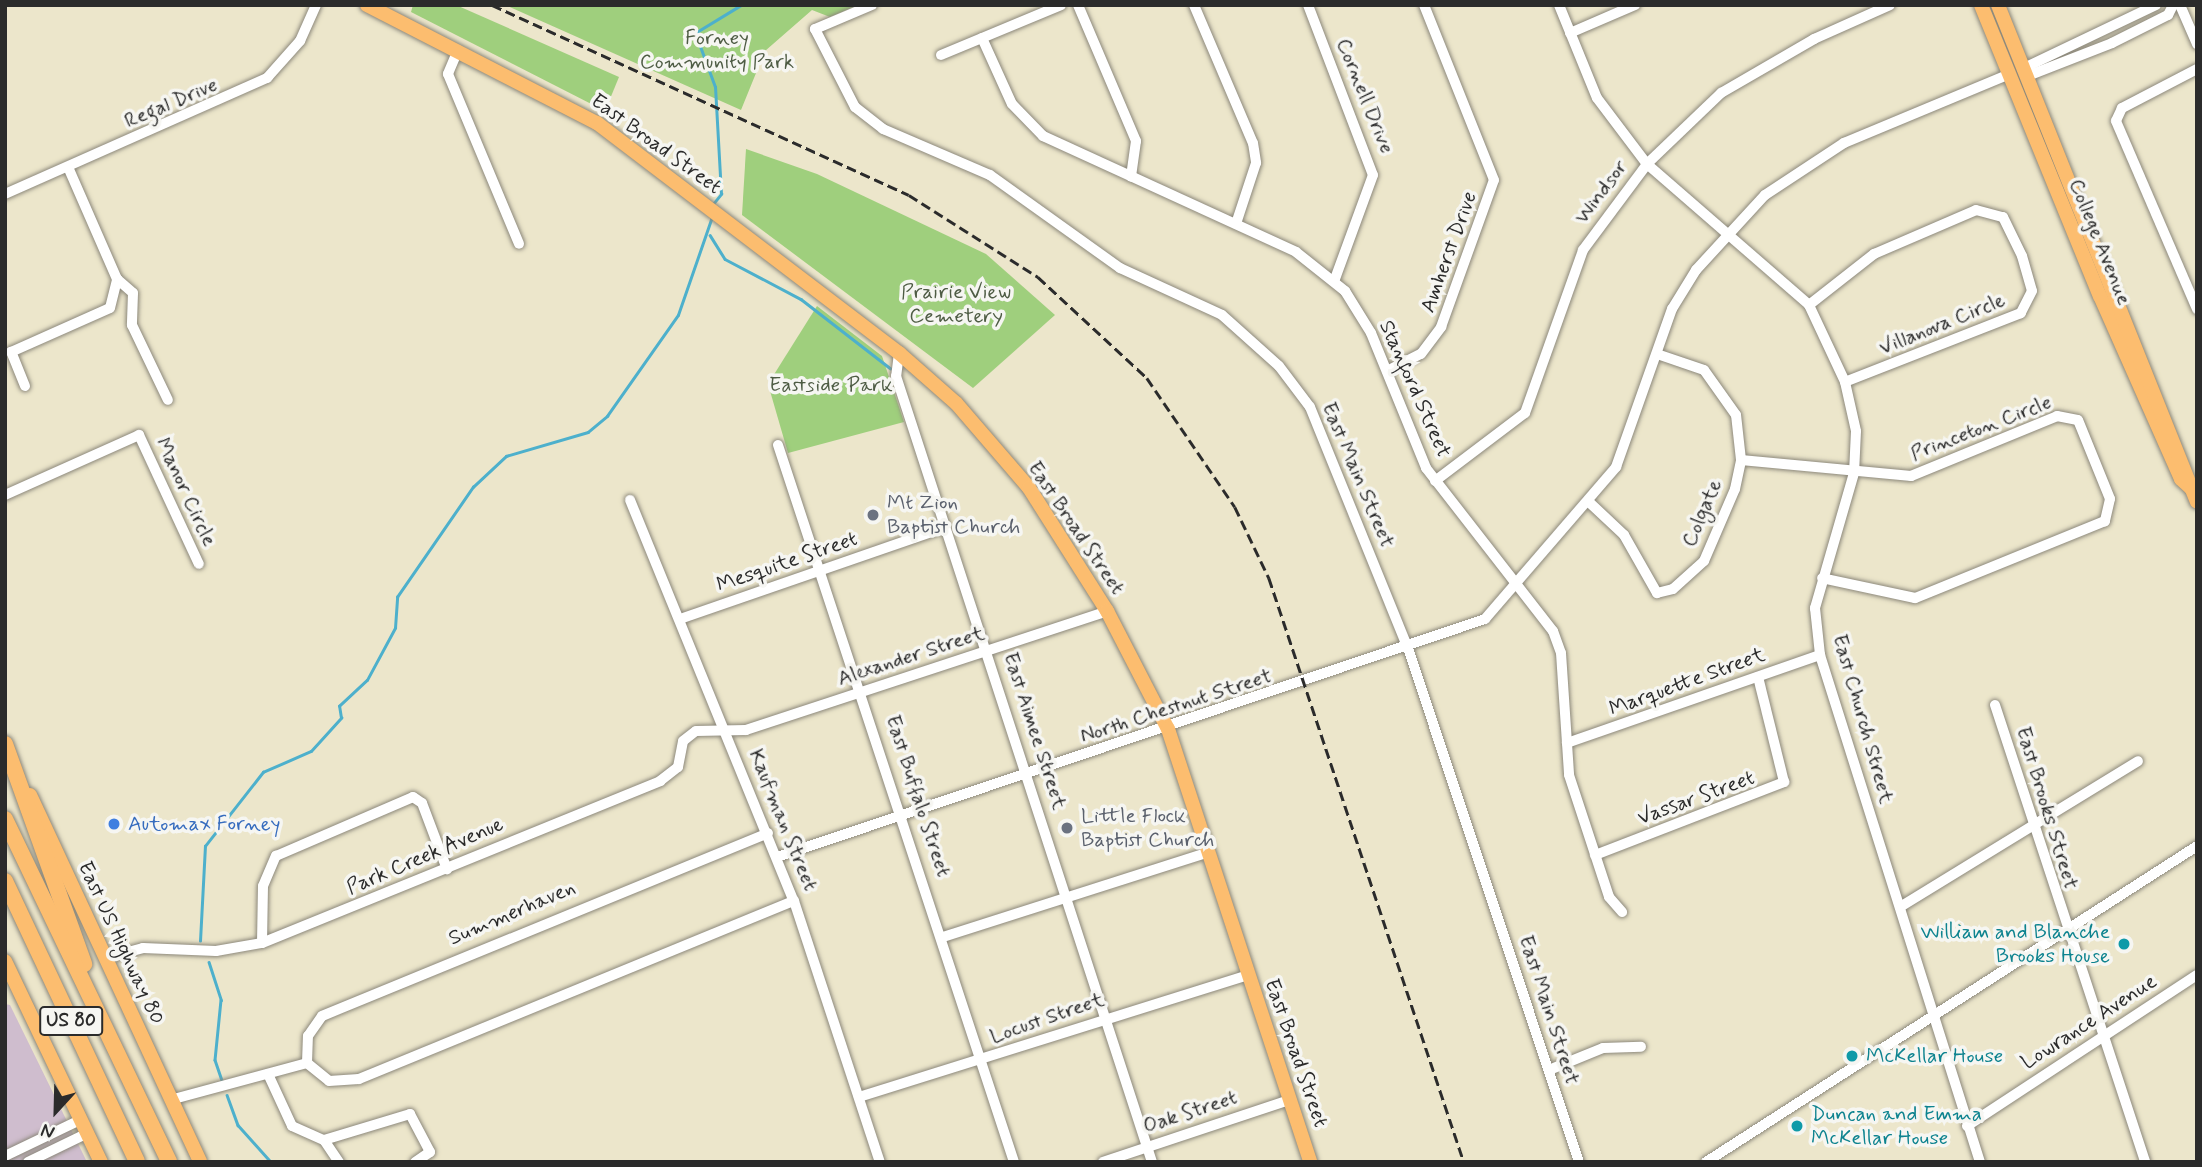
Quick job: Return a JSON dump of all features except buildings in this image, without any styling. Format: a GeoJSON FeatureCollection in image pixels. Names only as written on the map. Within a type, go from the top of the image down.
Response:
{"type":"FeatureCollection","features":[{"type":"Feature","properties":{"kind":"highway"},"geometry":{"type":"LineString","coordinates":[[5,743],[93,1004]]}},
{"type":"Feature","properties":{"kind":"highway","name":"US 80"},"geometry":{"type":"LineString","coordinates":[[5,819],[169,1162]]}},
{"type":"Feature","properties":{"kind":"highway","name":"US 80"},"geometry":{"type":"LineString","coordinates":[[5,881],[137,1162]]}},
{"type":"Feature","properties":{"kind":"main road","name":"East Broad Street"},"geometry":{"type":"LineString","coordinates":[[368,5],[597,123],[899,353],[956,403],[1029,488],[1107,611],[1168,729],[1310,1162]]}},
{"type":"Feature","properties":{"kind":"main road","name":"College Avenue"},"geometry":{"type":"LineString","coordinates":[[1981,5],[2016,71],[2194,495]]}},
{"type":"Feature","properties":{"kind":"main road","name":"College Avenue"},"geometry":{"type":"LineString","coordinates":[[1998,5],[2016,71]]}},
{"type":"Feature","properties":{"kind":"main road","name":"East US Highway 80"},"geometry":{"type":"LineString","coordinates":[[5,743],[200,1162]]}},
{"type":"Feature","properties":{"kind":"main road"},"geometry":{"type":"LineString","coordinates":[[5,961],[101,1162]]}},
{"type":"Feature","properties":{"kind":"street","name":"Regal Drive"},"geometry":{"type":"LineString","coordinates":[[5,194],[267,78],[300,41],[316,5]]}},
{"type":"Feature","properties":{"kind":"street","name":"East Main Street"},"geometry":{"type":"LineString","coordinates":[[872,5],[816,29],[855,107],[883,129],[990,175],[1120,268],[1222,315],[1279,366],[1325,434],[1408,648],[1579,1162]]}},
{"type":"Feature","properties":{"kind":"street"},"geometry":{"type":"LineString","coordinates":[[941,55],[1061,5]]}},
{"type":"Feature","properties":{"kind":"street"},"geometry":{"type":"LineString","coordinates":[[1078,5],[1136,141],[1131,177]]}},
{"type":"Feature","properties":{"kind":"street"},"geometry":{"type":"LineString","coordinates":[[1194,5],[1253,143],[1254,174],[1236,224]]}},
{"type":"Feature","properties":{"kind":"street","name":"Cornell Drive"},"geometry":{"type":"LineString","coordinates":[[1308,5],[1373,175],[1335,279]]}},
{"type":"Feature","properties":{"kind":"street","name":"Amherst Drive"},"geometry":{"type":"LineString","coordinates":[[1387,371],[1420,354],[1441,327],[1494,180],[1424,5]]}},
{"type":"Feature","properties":{"kind":"street","name":"East Church Street"},"geometry":{"type":"LineString","coordinates":[[1559,5],[1597,98],[1647,164],[1808,305],[1845,382],[1856,431],[1854,473],[1815,608],[1820,655],[1980,1162]]}},
{"type":"Feature","properties":{"kind":"street"},"geometry":{"type":"LineString","coordinates":[[1570,33],[1635,5]]}},
{"type":"Feature","properties":{"kind":"street"},"geometry":{"type":"LineString","coordinates":[[2016,71],[2156,5]]}},
{"type":"Feature","properties":{"kind":"street"},"geometry":{"type":"LineString","coordinates":[[2016,71],[2030,75],[2112,43],[2168,15],[2173,5]]}},
{"type":"Feature","properties":{"kind":"street"},"geometry":{"type":"LineString","coordinates":[[2180,5],[2197,44]]}},
{"type":"Feature","properties":{"kind":"street","name":"Windsor"},"geometry":{"type":"LineString","coordinates":[[1435,481],[1525,413],[1583,250],[1647,164],[1721,93],[1814,39],[1890,6]]}},
{"type":"Feature","properties":{"kind":"street","name":"Stanford Street"},"geometry":{"type":"LineString","coordinates":[[982,38],[1012,104],[1028,122],[1060,146],[1296,252],[1335,279],[1371,333],[1435,481],[1521,584],[1561,653],[1569,775],[1609,897],[1622,912]]}},
{"type":"Feature","properties":{"kind":"street"},"geometry":{"type":"LineString","coordinates":[[458,50],[449,74],[519,244]]}},
{"type":"Feature","properties":{"kind":"street"},"geometry":{"type":"LineString","coordinates":[[2197,69],[2122,108],[2116,121],[2197,309]]}},
{"type":"Feature","properties":{"kind":"street","name":"North Chestnut Street"},"geometry":{"type":"LineString","coordinates":[[777,857],[1466,631],[1521,584],[1590,503],[1616,467],[1672,309],[1729,234],[1765,195],[1844,143],[2016,71]]}},
{"type":"Feature","properties":{"kind":"street"},"geometry":{"type":"LineString","coordinates":[[68,167],[117,279],[133,293],[132,325],[167,400]]}},
{"type":"Feature","properties":{"kind":"street","name":"Villanova Circle"},"geometry":{"type":"LineString","coordinates":[[1808,305],[1874,254],[1976,210],[1995,211],[2012,237],[2032,290],[2021,313],[1845,382]]}},
{"type":"Feature","properties":{"kind":"street"},"geometry":{"type":"LineString","coordinates":[[25,386],[11,352],[110,308],[117,279]]}},
{"type":"Feature","properties":{"kind":"street","name":"East Aimee Street"},"geometry":{"type":"LineString","coordinates":[[899,353],[896,376],[1029,775],[1152,1162]]}},
{"type":"Feature","properties":{"kind":"street","name":"Colgate"},"geometry":{"type":"LineString","coordinates":[[1590,503],[1624,534],[1657,593],[1673,589],[1704,561],[1735,489],[1741,460],[1737,415],[1725,391],[1704,370],[1657,354]]}},
{"type":"Feature","properties":{"kind":"street","name":"Princeton Circle"},"geometry":{"type":"LineString","coordinates":[[1741,460],[1854,473],[1912,476],[2071,416],[2110,499],[2109,515],[1915,598],[1822,579]]}},
{"type":"Feature","properties":{"kind":"street","name":"Manor Circle"},"geometry":{"type":"LineString","coordinates":[[5,495],[139,435],[199,564]]}},
{"type":"Feature","properties":{"kind":"street","name":"East Buffalo Street"},"geometry":{"type":"LineString","coordinates":[[778,445],[864,692],[1013,1162]]}},
{"type":"Feature","properties":{"kind":"street","name":"Kaufman Street"},"geometry":{"type":"LineString","coordinates":[[630,500],[794,901],[880,1162]]}},
{"type":"Feature","properties":{"kind":"street","name":"Mesquite Street"},"geometry":{"type":"LineString","coordinates":[[680,619],[946,527]]}},
{"type":"Feature","properties":{"kind":"street","name":"Alexander Street"},"geometry":{"type":"LineString","coordinates":[[726,730],[746,730],[1107,611]]}},
{"type":"Feature","properties":{"kind":"street","name":"Marquette Street"},"geometry":{"type":"LineString","coordinates":[[1567,743],[1820,655]]}},
{"type":"Feature","properties":{"kind":"street","name":"Vassar Street"},"geometry":{"type":"LineString","coordinates":[[1595,855],[1784,782],[1758,677]]}},
{"type":"Feature","properties":{"kind":"street","name":"East Brooks Street"},"geometry":{"type":"LineString","coordinates":[[1995,705],[2032,828],[2145,1162]]}},
{"type":"Feature","properties":{"kind":"street","name":"Park Creek Avenue"},"geometry":{"type":"LineString","coordinates":[[106,958],[143,948],[216,951],[262,943],[660,781],[678,767],[688,736],[726,730]]}},
{"type":"Feature","properties":{"kind":"street"},"geometry":{"type":"LineString","coordinates":[[1900,907],[2138,761]]}},
{"type":"Feature","properties":{"kind":"street"},"geometry":{"type":"LineString","coordinates":[[262,943],[263,886],[276,856],[418,798],[447,869]]}},
{"type":"Feature","properties":{"kind":"street","name":"Summerhaven"},"geometry":{"type":"LineString","coordinates":[[307,1063],[311,1031],[346,1004],[768,833]]}},
{"type":"Feature","properties":{"kind":"street"},"geometry":{"type":"LineString","coordinates":[[1706,1162],[2197,846]]}},
{"type":"Feature","properties":{"kind":"street"},"geometry":{"type":"LineString","coordinates":[[943,937],[1208,853]]}},
{"type":"Feature","properties":{"kind":"street"},"geometry":{"type":"LineString","coordinates":[[170,1100],[307,1063],[329,1082],[359,1079],[794,901]]}},
{"type":"Feature","properties":{"kind":"street","name":"Locust Street"},"geometry":{"type":"LineString","coordinates":[[859,1097],[981,1061],[1106,1017],[1248,975]]}},
{"type":"Feature","properties":{"kind":"street","name":"Lowrance Avenue"},"geometry":{"type":"LineString","coordinates":[[1968,1126],[2197,975]]}},
{"type":"Feature","properties":{"kind":"street"},"geometry":{"type":"LineString","coordinates":[[1549,1070],[1603,1048],[1641,1047]]}},
{"type":"Feature","properties":{"kind":"street"},"geometry":{"type":"LineString","coordinates":[[268,1074],[292,1126],[324,1140],[340,1162]]}},
{"type":"Feature","properties":{"kind":"street","name":"Oak Street"},"geometry":{"type":"LineString","coordinates":[[1103,1162],[1289,1100]]}},
{"type":"Feature","properties":{"kind":"street"},"geometry":{"type":"LineString","coordinates":[[324,1140],[410,1114],[429,1152],[415,1162]]}},
{"type":"Feature","properties":{"kind":"street"},"geometry":{"type":"LineString","coordinates":[[5,1156],[85,1126]]}},
{"type":"Feature","properties":{"kind":"street"},"geometry":{"type":"LineString","coordinates":[[28,1162],[85,1126]]}},
{"type":"Feature","properties":{"kind":"shaded area"},"geometry":{"type":"Polygon","coordinates":[[[5,1004],[10,1005],[87,1162],[5,1162],[5,1004]]]}},
{"type":"Feature","properties":{"kind":"green space"},"geometry":{"type":"Polygon","coordinates":[[[413,5],[456,5],[619,77],[605,111],[411,12],[413,5]]]}},
{"type":"Feature","properties":{"kind":"green space","name":"Forney Community Park"},"geometry":{"type":"Polygon","coordinates":[[[505,5],[858,5],[830,17],[812,10],[765,51],[741,110],[505,5]]]}},
{"type":"Feature","properties":{"kind":"green space","name":"Prairie View Cemetery"},"geometry":{"type":"Polygon","coordinates":[[[746,149],[817,174],[986,254],[1055,315],[973,388],[742,215],[746,149]]]}},
{"type":"Feature","properties":{"kind":"green space","name":"Eastside Park"},"geometry":{"type":"Polygon","coordinates":[[[817,306],[882,356],[904,422],[788,453],[768,384],[817,306]]]}},
{"type":"Feature","properties":{"kind":"waterway"},"geometry":{"type":"LineString","coordinates":[[713,204],[721,194],[715,87],[695,33],[741,5]]}},
{"type":"Feature","properties":{"kind":"waterway"},"geometry":{"type":"LineString","coordinates":[[200,941],[205,846],[263,772],[311,751],[341,718],[339,706],[367,680],[395,628],[397,597],[473,487],[506,456],[588,432],[607,416],[678,315],[712,217]]}},
{"type":"Feature","properties":{"kind":"waterway"},"geometry":{"type":"LineString","coordinates":[[710,235],[725,259],[801,299],[890,368]]}},
{"type":"Feature","properties":{"kind":"waterway"},"geometry":{"type":"LineString","coordinates":[[209,962],[221,1000],[215,1060],[222,1080]]}},
{"type":"Feature","properties":{"kind":"waterway"},"geometry":{"type":"LineString","coordinates":[[227,1095],[238,1125],[271,1162]]}},
{"type":"Feature","properties":{"kind":"railway"},"geometry":{"type":"LineString","coordinates":[[492,5],[909,195],[1038,277],[1147,378],[1235,507],[1269,578],[1464,1162]]}},
{"type":"Feature","properties":{"kind":"place","name":"Mt Zion Baptist Church"},"geometry":{"type":"Point","coordinates":[873,515]}},
{"type":"Feature","properties":{"kind":"place","name":"Automax Forney"},"geometry":{"type":"Point","coordinates":[114,824]}},
{"type":"Feature","properties":{"kind":"place","name":"Little Flock Baptist Church"},"geometry":{"type":"Point","coordinates":[1067,828]}},
{"type":"Feature","properties":{"kind":"place","name":"William and Blanche Brooks House"},"geometry":{"type":"Point","coordinates":[2124,944]}},
{"type":"Feature","properties":{"kind":"place","name":"McKellar House"},"geometry":{"type":"Point","coordinates":[1852,1056]}},
{"type":"Feature","properties":{"kind":"place","name":"Duncan and Emma McKellar House"},"geometry":{"type":"Point","coordinates":[1797,1126]}}]}
